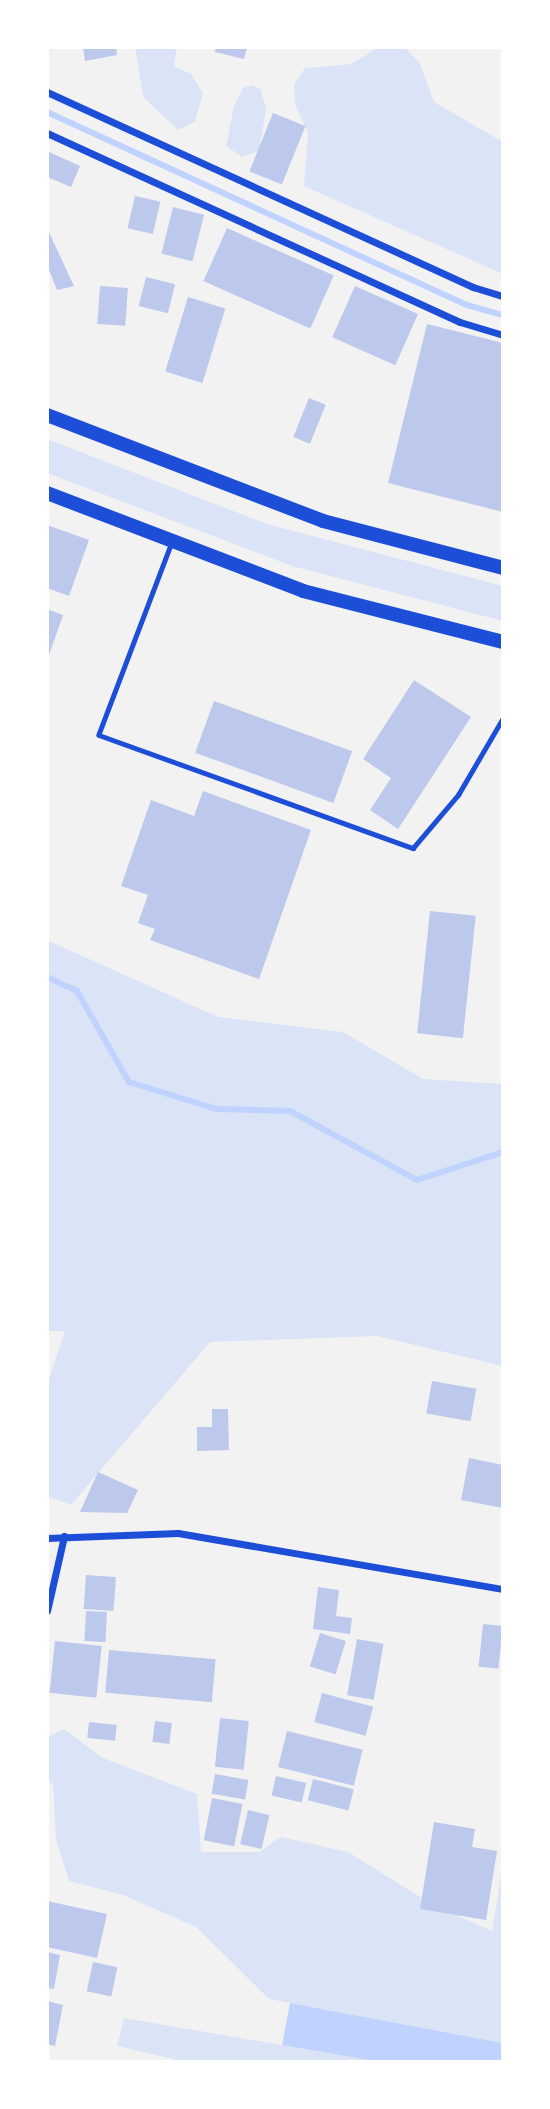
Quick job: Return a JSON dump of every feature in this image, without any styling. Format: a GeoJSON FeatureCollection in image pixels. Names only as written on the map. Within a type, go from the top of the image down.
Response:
{"type":"FeatureCollection","features":[{"type":"Feature","properties":{"kind":"main road"},"geometry":{"type":"LineString","coordinates":[[47,415],[323,521],[503,568]]}},
{"type":"Feature","properties":{"kind":"main road"},"geometry":{"type":"LineString","coordinates":[[47,493],[303,591],[503,642]]}},
{"type":"Feature","properties":{"kind":"street"},"geometry":{"type":"LineString","coordinates":[[47,92],[473,287],[503,296]]}},
{"type":"Feature","properties":{"kind":"street"},"geometry":{"type":"LineString","coordinates":[[47,133],[460,323],[503,335]]}},
{"type":"Feature","properties":{"kind":"street"},"geometry":{"type":"LineString","coordinates":[[47,1538],[178,1532],[503,1589]]}},
{"type":"Feature","properties":{"kind":"street"},"geometry":{"type":"LineString","coordinates":[[47,1611],[64,1536]]}},
{"type":"Feature","properties":{"kind":"lane"},"geometry":{"type":"LineString","coordinates":[[172,541],[99,735],[414,848],[458,795],[503,718]]}},
{"type":"Feature","properties":{"kind":"shaded area"},"geometry":{"type":"Polygon","coordinates":[[[135,47],[177,47],[174,66],[191,74],[203,93],[195,122],[178,130],[143,97],[135,47]]]}},
{"type":"Feature","properties":{"kind":"shaded area"},"geometry":{"type":"Polygon","coordinates":[[[379,47],[405,48],[420,63],[434,102],[503,142],[503,274],[304,186],[308,133],[295,104],[294,84],[305,68],[351,64],[379,47]]]}},
{"type":"Feature","properties":{"kind":"shaded area"},"geometry":{"type":"Polygon","coordinates":[[[252,85],[261,90],[266,109],[259,151],[242,157],[226,146],[234,106],[243,88],[252,85]]]}},
{"type":"Feature","properties":{"kind":"shaded area"},"geometry":{"type":"Polygon","coordinates":[[[47,439],[267,524],[503,586],[503,621],[292,566],[47,473],[47,439]]]}},
{"type":"Feature","properties":{"kind":"shaded area"},"geometry":{"type":"Polygon","coordinates":[[[47,940],[218,1017],[343,1032],[423,1079],[503,1084],[503,1366],[377,1336],[210,1342],[71,1505],[47,1496],[47,1385],[65,1331],[47,1331],[47,940]]]}},
{"type":"Feature","properties":{"kind":"shaded area"},"geometry":{"type":"Polygon","coordinates":[[[64,1729],[103,1758],[197,1794],[201,1852],[259,1852],[281,1837],[348,1852],[430,1903],[492,1931],[503,1864],[503,2043],[269,1999],[196,1927],[123,1895],[69,1881],[56,1840],[53,1785],[47,1779],[47,1737],[64,1729]]]}},
{"type":"Feature","properties":{"kind":"shaded area"},"geometry":{"type":"Polygon","coordinates":[[[124,2018],[380,2062],[186,2062],[117,2046],[124,2018]]]}},
{"type":"Feature","properties":{"kind":"water"},"geometry":{"type":"Polygon","coordinates":[[[290,2003],[503,2043],[503,2062],[380,2062],[282,2045],[290,2003]]]}},
{"type":"Feature","properties":{"kind":"building"},"geometry":{"type":"Polygon","coordinates":[[[83,47],[116,47],[117,55],[85,61],[83,47]]]}},
{"type":"Feature","properties":{"kind":"building"},"geometry":{"type":"Polygon","coordinates":[[[216,47],[247,47],[244,59],[215,52],[216,47]]]}},
{"type":"Feature","properties":{"kind":"building"},"geometry":{"type":"Polygon","coordinates":[[[273,113],[305,126],[282,185],[249,171],[273,113]]]}},
{"type":"Feature","properties":{"kind":"building"},"geometry":{"type":"Polygon","coordinates":[[[47,151],[80,166],[71,187],[47,177],[47,151]]]}},
{"type":"Feature","properties":{"kind":"building"},"geometry":{"type":"Polygon","coordinates":[[[135,196],[160,202],[153,234],[128,228],[135,196]]]}},
{"type":"Feature","properties":{"kind":"building"},"geometry":{"type":"Polygon","coordinates":[[[173,207],[204,215],[192,261],[161,254],[173,207]]]}},
{"type":"Feature","properties":{"kind":"building"},"geometry":{"type":"Polygon","coordinates":[[[47,228],[74,286],[57,290],[47,265],[47,228]]]}},
{"type":"Feature","properties":{"kind":"building"},"geometry":{"type":"Polygon","coordinates":[[[227,228],[334,276],[310,329],[203,281],[227,228]]]}},
{"type":"Feature","properties":{"kind":"building"},"geometry":{"type":"Polygon","coordinates":[[[146,277],[175,284],[168,313],[139,306],[146,277]]]}},
{"type":"Feature","properties":{"kind":"building"},"geometry":{"type":"Polygon","coordinates":[[[100,286],[128,288],[125,326],[97,324],[100,286]]]}},
{"type":"Feature","properties":{"kind":"building"},"geometry":{"type":"Polygon","coordinates":[[[355,286],[418,314],[395,365],[332,337],[355,286]]]}},
{"type":"Feature","properties":{"kind":"building"},"geometry":{"type":"Polygon","coordinates":[[[188,297],[225,308],[202,383],[165,372],[188,297]]]}},
{"type":"Feature","properties":{"kind":"building"},"geometry":{"type":"Polygon","coordinates":[[[427,324],[503,343],[503,512],[388,483],[427,324]]]}},
{"type":"Feature","properties":{"kind":"building"},"geometry":{"type":"Polygon","coordinates":[[[309,398],[326,405],[310,444],[293,437],[309,398]]]}},
{"type":"Feature","properties":{"kind":"building"},"geometry":{"type":"Polygon","coordinates":[[[47,525],[89,540],[69,596],[47,588],[47,525]]]}},
{"type":"Feature","properties":{"kind":"building"},"geometry":{"type":"Polygon","coordinates":[[[47,609],[63,615],[48,658],[47,658],[47,609]]]}},
{"type":"Feature","properties":{"kind":"building"},"geometry":{"type":"Polygon","coordinates":[[[414,680],[471,717],[398,829],[370,810],[391,778],[363,759],[414,680]]]}},
{"type":"Feature","properties":{"kind":"building"},"geometry":{"type":"Polygon","coordinates":[[[214,701],[352,751],[333,803],[195,753],[214,701]]]}},
{"type":"Feature","properties":{"kind":"building"},"geometry":{"type":"Polygon","coordinates":[[[203,791],[311,830],[259,979],[150,940],[155,929],[138,923],[148,895],[121,886],[151,800],[194,816],[203,791]]]}},
{"type":"Feature","properties":{"kind":"building"},"geometry":{"type":"Polygon","coordinates":[[[430,911],[476,916],[463,1038],[417,1033],[430,911]]]}},
{"type":"Feature","properties":{"kind":"building"},"geometry":{"type":"Polygon","coordinates":[[[432,1381],[476,1389],[471,1421],[426,1413],[432,1381]]]}},
{"type":"Feature","properties":{"kind":"building"},"geometry":{"type":"Polygon","coordinates":[[[212,1409],[228,1409],[229,1450],[197,1451],[197,1427],[212,1427],[212,1409]]]}},
{"type":"Feature","properties":{"kind":"building"},"geometry":{"type":"Polygon","coordinates":[[[469,1458],[503,1465],[503,1508],[461,1500],[469,1458]]]}},
{"type":"Feature","properties":{"kind":"building"},"geometry":{"type":"Polygon","coordinates":[[[98,1472],[138,1490],[127,1513],[80,1512],[98,1472]]]}},
{"type":"Feature","properties":{"kind":"building"},"geometry":{"type":"Polygon","coordinates":[[[86,1575],[116,1577],[114,1611],[84,1609],[86,1575]]]}},
{"type":"Feature","properties":{"kind":"building"},"geometry":{"type":"Polygon","coordinates":[[[318,1587],[339,1590],[336,1616],[352,1618],[350,1634],[313,1629],[318,1587]]]}},
{"type":"Feature","properties":{"kind":"building"},"geometry":{"type":"Polygon","coordinates":[[[86,1611],[107,1612],[105,1642],[84,1641],[86,1611]]]}},
{"type":"Feature","properties":{"kind":"building"},"geometry":{"type":"Polygon","coordinates":[[[483,1624],[503,1626],[498,1669],[479,1667],[483,1624]]]}},
{"type":"Feature","properties":{"kind":"building"},"geometry":{"type":"Polygon","coordinates":[[[320,1633],[346,1641],[336,1674],[310,1666],[320,1633]]]}},
{"type":"Feature","properties":{"kind":"building"},"geometry":{"type":"Polygon","coordinates":[[[357,1639],[384,1644],[374,1700],[347,1695],[357,1639]]]}},
{"type":"Feature","properties":{"kind":"building"},"geometry":{"type":"Polygon","coordinates":[[[55,1641],[102,1646],[96,1698],[50,1693],[55,1641]]]}},
{"type":"Feature","properties":{"kind":"building"},"geometry":{"type":"Polygon","coordinates":[[[109,1650],[216,1659],[212,1702],[105,1693],[109,1650]]]}},
{"type":"Feature","properties":{"kind":"building"},"geometry":{"type":"Polygon","coordinates":[[[322,1693],[373,1707],[365,1736],[314,1722],[322,1693]]]}},
{"type":"Feature","properties":{"kind":"building"},"geometry":{"type":"Polygon","coordinates":[[[220,1718],[249,1721],[244,1770],[215,1767],[220,1718]]]}},
{"type":"Feature","properties":{"kind":"building"},"geometry":{"type":"Polygon","coordinates":[[[155,1721],[172,1723],[169,1744],[152,1742],[155,1721]]]}},
{"type":"Feature","properties":{"kind":"building"},"geometry":{"type":"Polygon","coordinates":[[[89,1722],[117,1725],[115,1741],[87,1738],[89,1722]]]}},
{"type":"Feature","properties":{"kind":"building"},"geometry":{"type":"Polygon","coordinates":[[[287,1731],[363,1750],[354,1786],[278,1767],[287,1731]]]}},
{"type":"Feature","properties":{"kind":"building"},"geometry":{"type":"Polygon","coordinates":[[[215,1774],[248,1780],[245,1800],[212,1794],[215,1774]]]}},
{"type":"Feature","properties":{"kind":"building"},"geometry":{"type":"Polygon","coordinates":[[[276,1776],[306,1783],[302,1802],[272,1795],[276,1776]]]}},
{"type":"Feature","properties":{"kind":"building"},"geometry":{"type":"Polygon","coordinates":[[[313,1779],[354,1789],[348,1811],[308,1800],[313,1779]]]}},
{"type":"Feature","properties":{"kind":"building"},"geometry":{"type":"Polygon","coordinates":[[[212,1798],[242,1804],[234,1846],[204,1840],[212,1798]]]}},
{"type":"Feature","properties":{"kind":"building"},"geometry":{"type":"Polygon","coordinates":[[[248,1810],[269,1815],[262,1849],[240,1844],[248,1810]]]}},
{"type":"Feature","properties":{"kind":"building"},"geometry":{"type":"Polygon","coordinates":[[[434,1822],[475,1829],[472,1847],[497,1851],[486,1920],[420,1909],[434,1822]]]}},
{"type":"Feature","properties":{"kind":"building"},"geometry":{"type":"Polygon","coordinates":[[[47,1901],[107,1914],[97,1958],[47,1947],[47,1901]]]}},
{"type":"Feature","properties":{"kind":"building"},"geometry":{"type":"Polygon","coordinates":[[[47,1952],[60,1955],[54,1989],[47,1988],[47,1952]]]}},
{"type":"Feature","properties":{"kind":"building"},"geometry":{"type":"Polygon","coordinates":[[[93,1962],[117,1967],[111,1997],[87,1991],[93,1962]]]}},
{"type":"Feature","properties":{"kind":"building"},"geometry":{"type":"Polygon","coordinates":[[[47,2001],[63,2005],[55,2046],[47,2044],[47,2001]]]}},
{"type":"Feature","properties":{"kind":"waterway"},"geometry":{"type":"LineString","coordinates":[[47,112],[467,305],[503,315]]}},
{"type":"Feature","properties":{"kind":"waterway"},"geometry":{"type":"LineString","coordinates":[[47,977],[77,991],[129,1082],[216,1109],[290,1111],[417,1180],[503,1152]]}}]}
